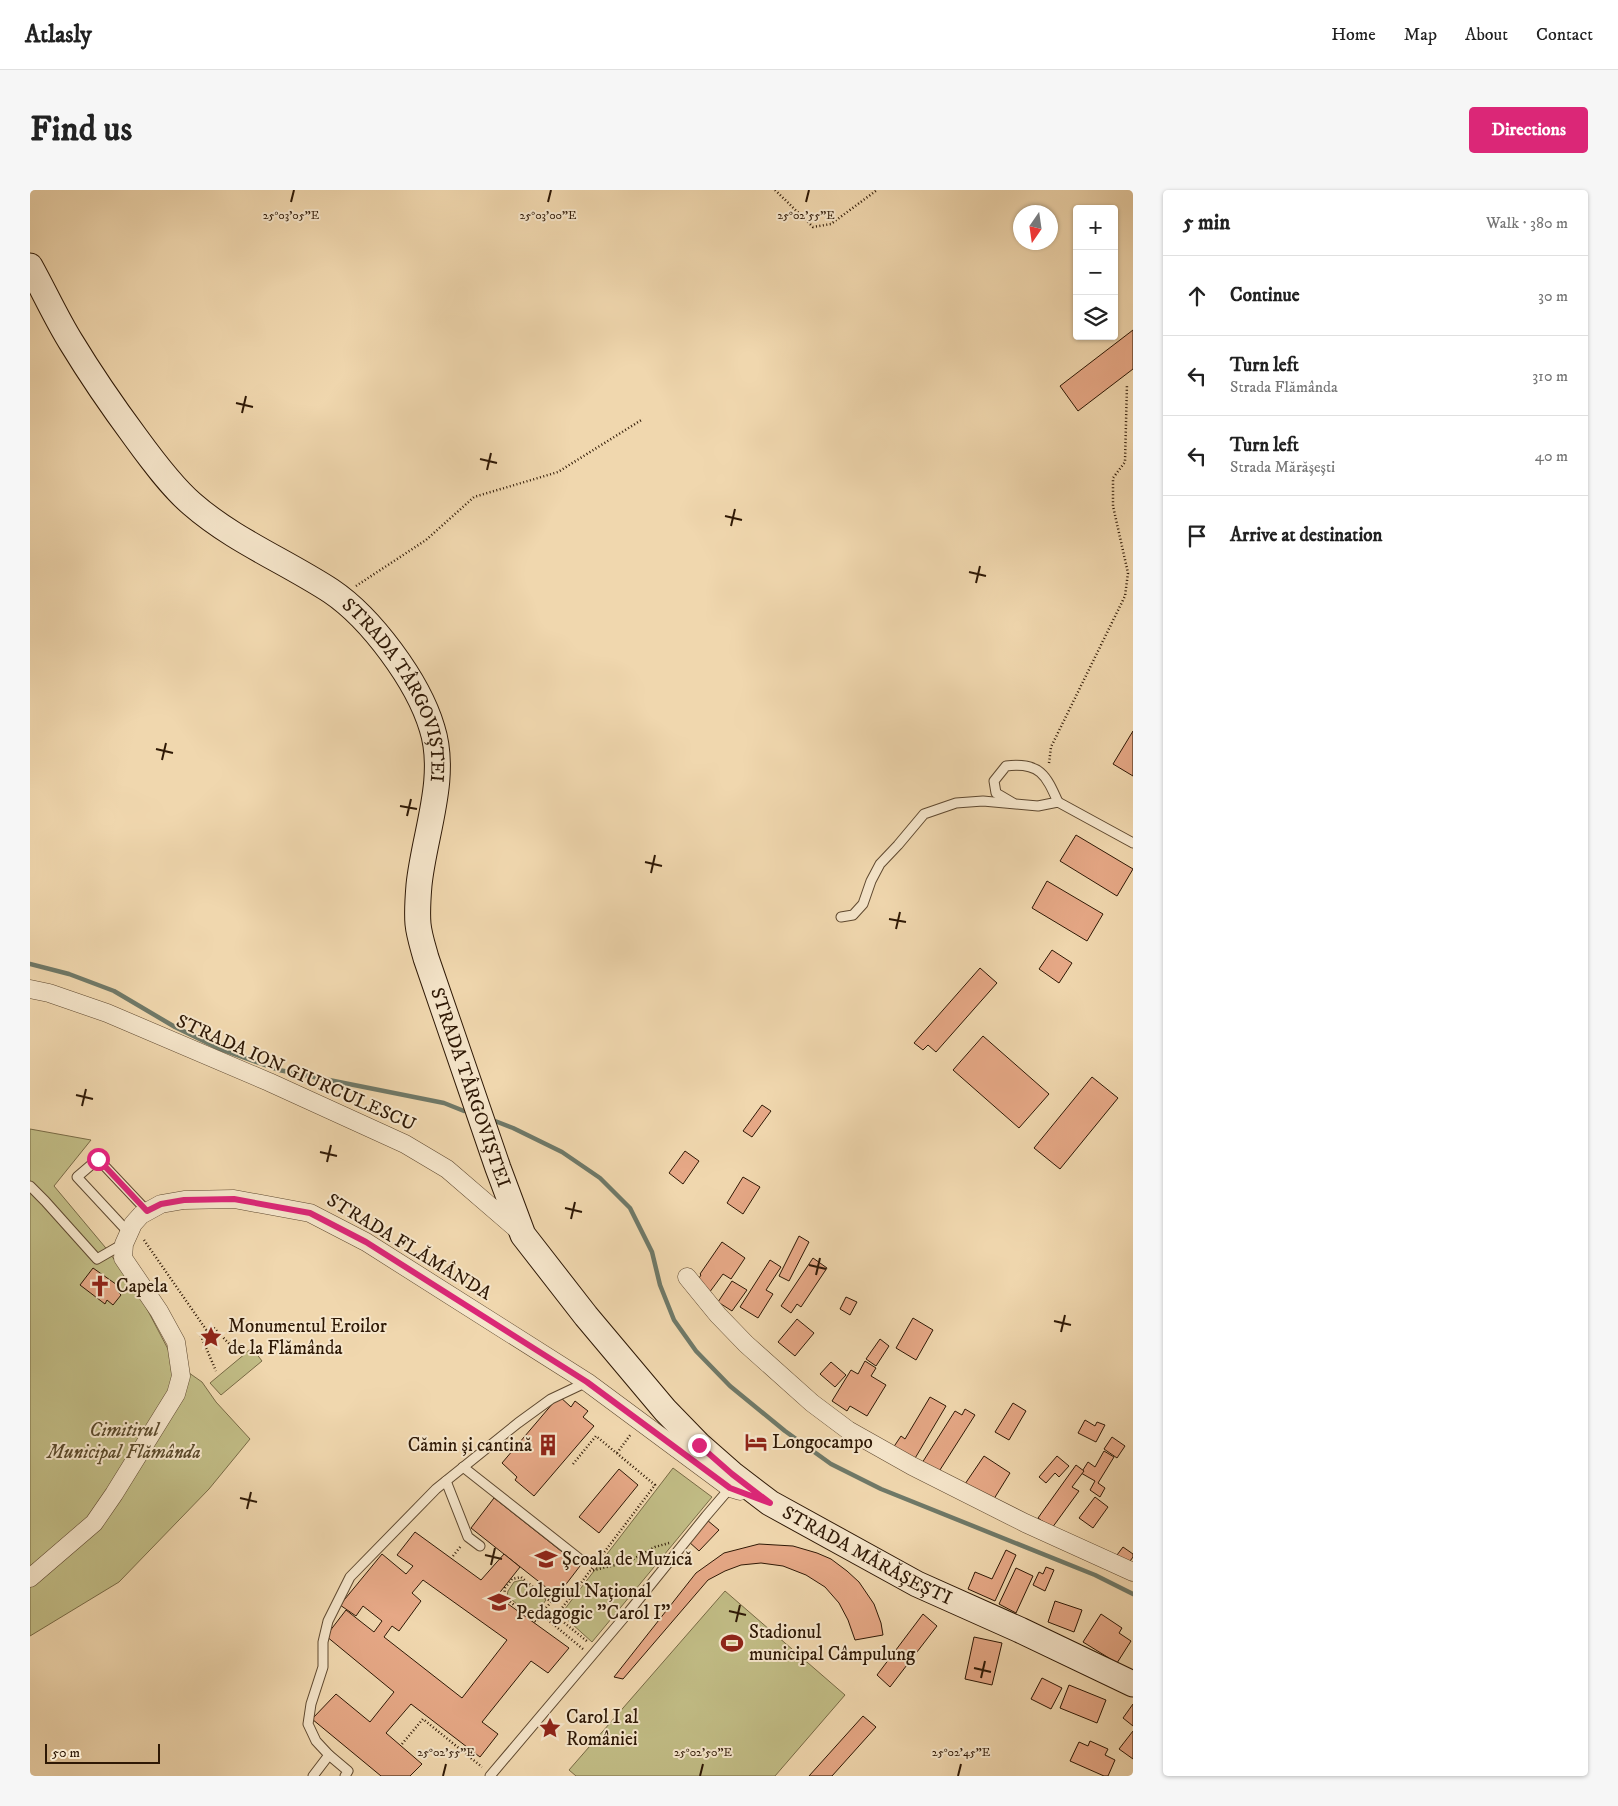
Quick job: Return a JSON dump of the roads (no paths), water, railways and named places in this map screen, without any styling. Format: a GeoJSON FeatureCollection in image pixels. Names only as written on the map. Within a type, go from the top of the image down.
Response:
{"type":"FeatureCollection","features":[{"type":"Feature","properties":{"kind":"main road","name":"STRADA TÂRGOVIȘTEI"},"geometry":{"type":"LineString","coordinates":[[30,266],[70,340],[110,403],[151,458],[192,504],[227,530],[296,570],[338,598],[364,620],[398,662],[415,688],[432,728],[437,756],[436,796],[419,885],[418,924],[426,958],[523,1235]]}},
{"type":"Feature","properties":{"kind":"main road","name":"STRADA MĂRĂȘEȘTI"},"geometry":{"type":"LineString","coordinates":[[523,1235],[586,1316],[665,1410],[699,1445],[732,1474],[770,1503],[917,1584],[1020,1630],[1133,1684]]}},
{"type":"Feature","properties":{"kind":"street","name":"STRADA ION GIURCULESCU"},"geometry":{"type":"LineString","coordinates":[[30,989],[49,993],[107,1013],[269,1082],[405,1144],[447,1169],[523,1235]]}},
{"type":"Feature","properties":{"kind":"street","name":"STRADA FLĂMÂNDA"},"geometry":{"type":"LineString","coordinates":[[128,1234],[141,1215],[147,1211],[161,1204],[184,1200],[234,1199],[310,1213],[366,1242],[587,1382],[730,1488],[770,1503]]}},
{"type":"Feature","properties":{"kind":"street"},"geometry":{"type":"LineString","coordinates":[[30,1578],[94,1523],[176,1394],[181,1376],[176,1342],[159,1311],[123,1258],[128,1234]]}},
{"type":"Feature","properties":{"kind":"street"},"geometry":{"type":"LineString","coordinates":[[687,1277],[718,1315],[746,1344],[812,1403],[848,1430],[912,1466],[1025,1523],[1133,1572]]}},
{"type":"Feature","properties":{"kind":"lane"},"geometry":{"type":"LineString","coordinates":[[1016,804],[996,793],[994,781],[1006,766],[1018,764],[1034,768],[1047,777],[1058,802],[1133,843]]}},
{"type":"Feature","properties":{"kind":"lane"},"geometry":{"type":"LineString","coordinates":[[840,917],[853,915],[863,904],[871,881],[880,864],[924,814],[956,803],[983,801],[1038,806],[1058,802]]}},
{"type":"Feature","properties":{"kind":"lane"},"geometry":{"type":"LineString","coordinates":[[30,1186],[97,1259],[128,1234],[77,1177],[98,1159],[147,1211]]}},
{"type":"Feature","properties":{"kind":"lane"},"geometry":{"type":"LineString","coordinates":[[345,1776],[348,1771],[329,1756],[316,1741],[308,1724],[311,1704],[323,1666],[323,1642],[328,1621],[350,1576],[446,1480],[518,1422],[551,1399],[587,1382]]}},
{"type":"Feature","properties":{"kind":"lane"},"geometry":{"type":"LineString","coordinates":[[463,1467],[581,1560]]}},
{"type":"Feature","properties":{"kind":"lane"},"geometry":{"type":"LineString","coordinates":[[446,1480],[468,1537],[480,1546]]}},
{"type":"Feature","properties":{"kind":"lane"},"geometry":{"type":"LineString","coordinates":[[491,1775],[595,1653],[730,1488]]}},
{"type":"Feature","properties":{"kind":"lane"},"geometry":{"type":"LineString","coordinates":[[314,1776],[329,1756]]}},
{"type":"Feature","properties":{"kind":"waterway"},"geometry":{"type":"LineString","coordinates":[[30,964],[69,974],[114,991],[175,1027],[220,1049],[279,1070],[444,1103],[464,1111]]}},
{"type":"Feature","properties":{"kind":"waterway"},"geometry":{"type":"LineString","coordinates":[[495,1121],[562,1152],[600,1178],[630,1208],[652,1252],[660,1285],[674,1320],[696,1351],[730,1386],[785,1431],[831,1464],[881,1489],[1095,1575],[1133,1594]]}},
{"type":"Feature","properties":{"kind":"place","name":"Capela"},"geometry":{"type":"Point","coordinates":[100,1286]}},
{"type":"Feature","properties":{"kind":"place","name":"Monumentul Eroilor de la Flămânda"},"geometry":{"type":"Point","coordinates":[211,1337]}},
{"type":"Feature","properties":{"kind":"place","name":"Longocampo"},"geometry":{"type":"Point","coordinates":[756,1442]}},
{"type":"Feature","properties":{"kind":"place","name":"Cămin și cantină"},"geometry":{"type":"Point","coordinates":[548,1445]}},
{"type":"Feature","properties":{"kind":"place","name":"Şcoala de Muzică"},"geometry":{"type":"Point","coordinates":[546,1559]}},
{"type":"Feature","properties":{"kind":"place","name":"Colegiul Național Pedagogic ”Carol I”"},"geometry":{"type":"Point","coordinates":[499,1602]}},
{"type":"Feature","properties":{"kind":"place","name":"Stadionul municipal Câmpulung"},"geometry":{"type":"Point","coordinates":[732,1643]}},
{"type":"Feature","properties":{"kind":"place","name":"Carol I al României"},"geometry":{"type":"Point","coordinates":[550,1728]}},
{"type":"Feature","properties":{"kind":"park label","name":"Cimitirul Municipal Flămânda"},"geometry":{"type":"Point","coordinates":[124,1441]}}]}
